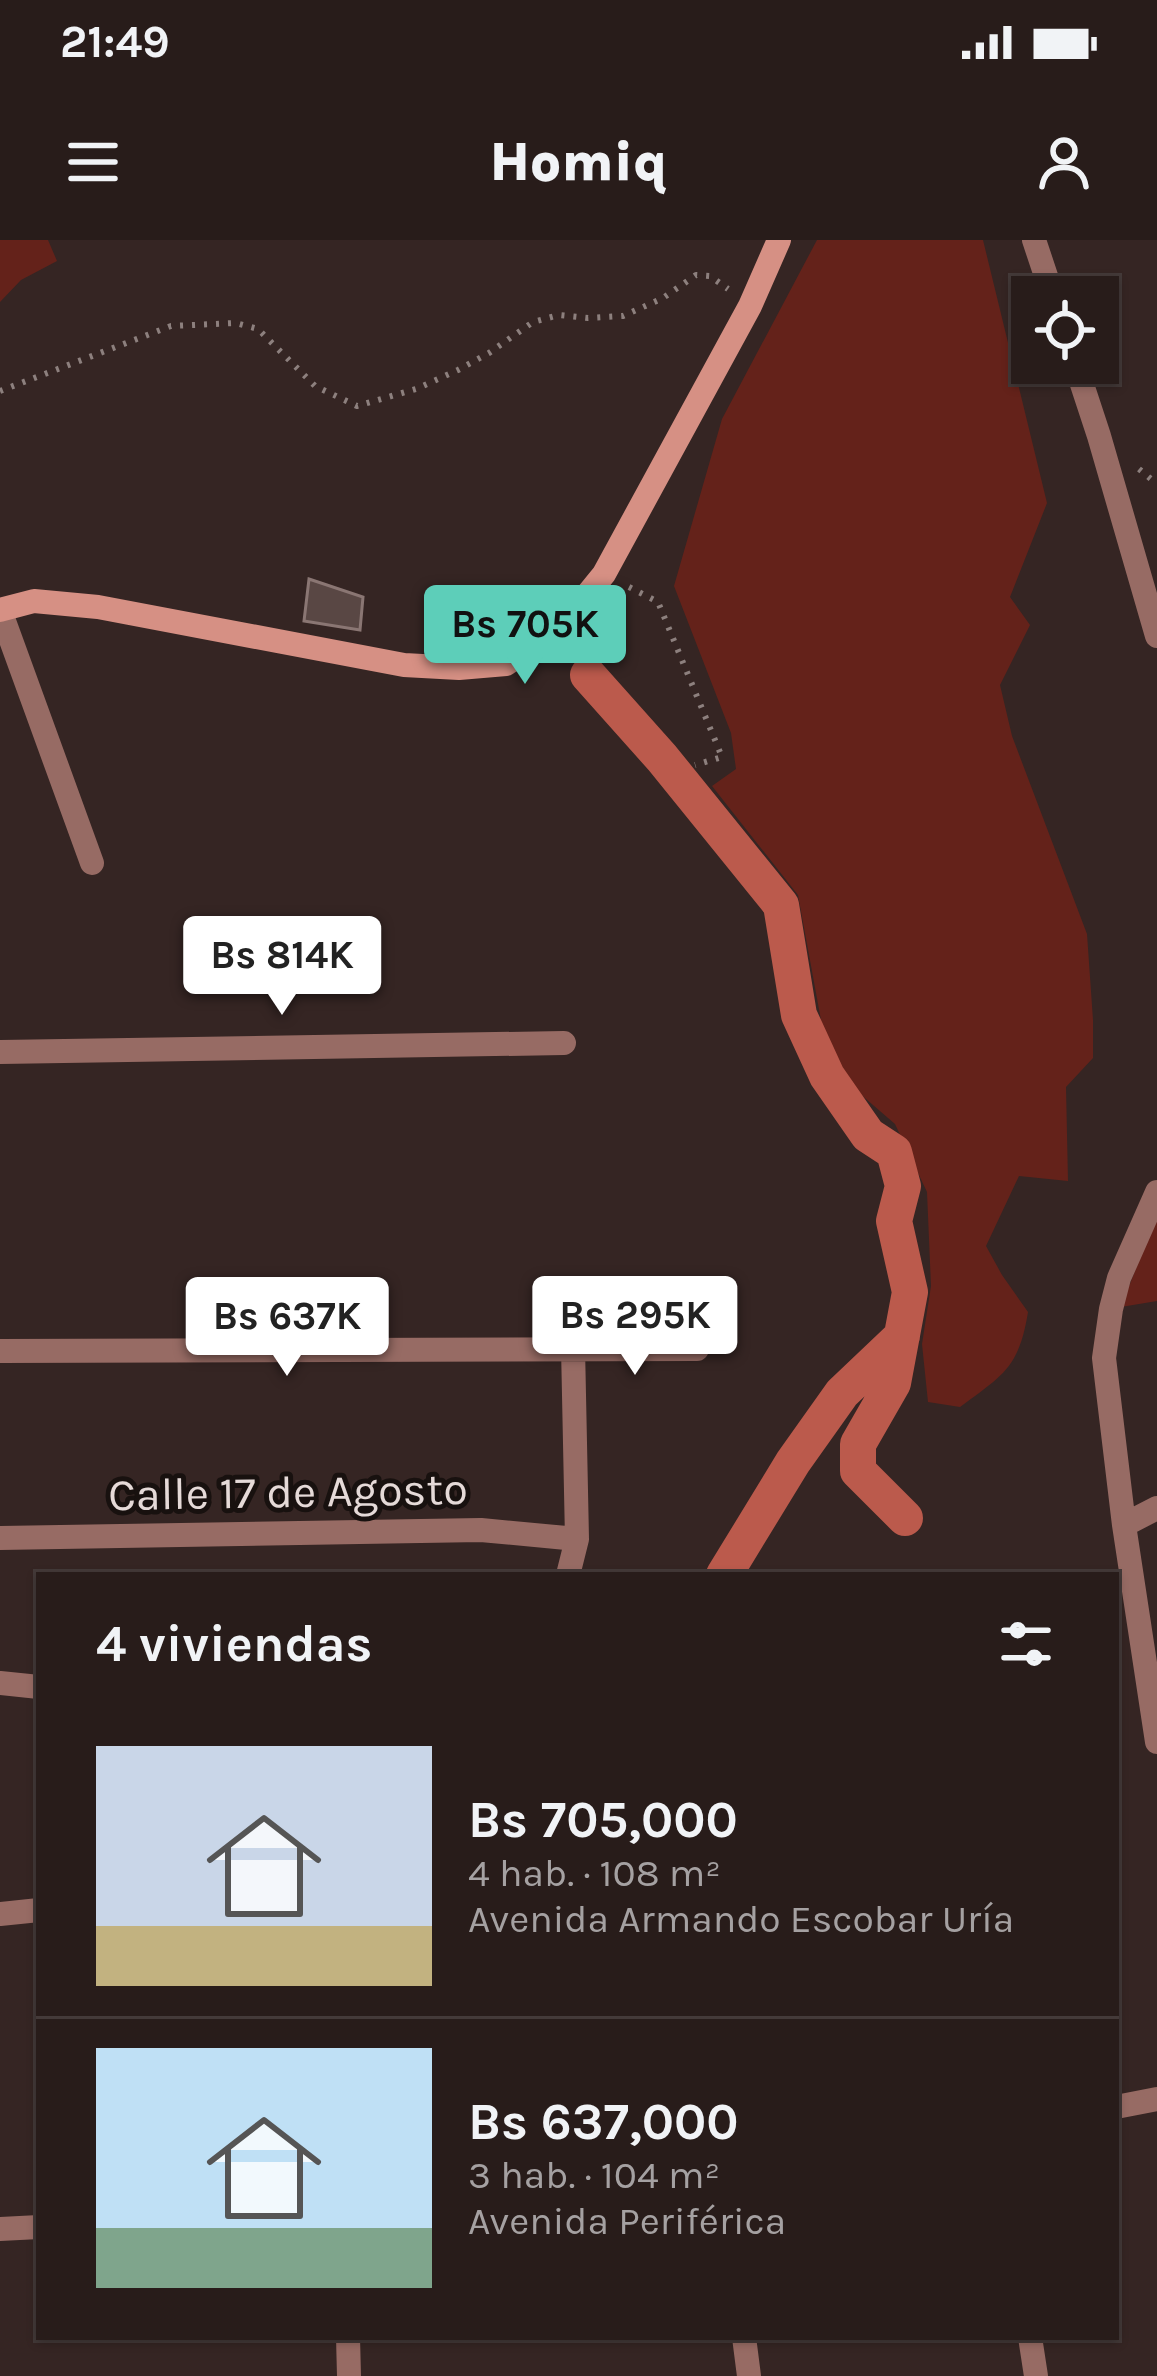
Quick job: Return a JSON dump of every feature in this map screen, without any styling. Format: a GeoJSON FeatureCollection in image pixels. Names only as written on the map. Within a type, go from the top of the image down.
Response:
{"type":"FeatureCollection","features":[{"type":"Feature","properties":{"kind":"main road"},"geometry":{"type":"LineString","coordinates":[[0,610],[34,601],[98,607],[404,665],[506,664],[560,628],[604,574],[750,306],[779,240]]}},
{"type":"Feature","properties":{"kind":"street"},"geometry":{"type":"LineString","coordinates":[[1034,240],[1046,276]]}},
{"type":"Feature","properties":{"kind":"street"},"geometry":{"type":"LineString","coordinates":[[1082,384],[1157,636]]}},
{"type":"Feature","properties":{"kind":"street"},"geometry":{"type":"LineString","coordinates":[[0,610],[92,863]]}},
{"type":"Feature","properties":{"kind":"street"},"geometry":{"type":"LineString","coordinates":[[0,1052],[564,1043]]}},
{"type":"Feature","properties":{"kind":"street"},"geometry":{"type":"LineString","coordinates":[[1156,1727],[1104,1358],[1119,1279],[1157,1192]]}},
{"type":"Feature","properties":{"kind":"street"},"geometry":{"type":"LineString","coordinates":[[569,1572],[577,1539],[573,1348]]}},
{"type":"Feature","properties":{"kind":"street"},"geometry":{"type":"LineString","coordinates":[[0,1351],[697,1349]]}},
{"type":"Feature","properties":{"kind":"street"},"geometry":{"type":"LineString","coordinates":[[1124,1525],[1157,1508]]}},
{"type":"Feature","properties":{"kind":"street","name":"Calle 17 de Agosto"},"geometry":{"type":"LineString","coordinates":[[0,1538],[481,1529],[577,1539]]}},
{"type":"Feature","properties":{"kind":"street"},"geometry":{"type":"LineString","coordinates":[[0,1683],[36,1687]]}},
{"type":"Feature","properties":{"kind":"street"},"geometry":{"type":"LineString","coordinates":[[0,1914],[36,1910]]}},
{"type":"Feature","properties":{"kind":"street"},"geometry":{"type":"LineString","coordinates":[[1119,2106],[1157,2099]]}},
{"type":"Feature","properties":{"kind":"street"},"geometry":{"type":"LineString","coordinates":[[0,2229],[36,2227]]}},
{"type":"Feature","properties":{"kind":"street"},"geometry":{"type":"LineString","coordinates":[[348,2340],[349,2376]]}},
{"type":"Feature","properties":{"kind":"street"},"geometry":{"type":"LineString","coordinates":[[744,2340],[749,2376]]}},
{"type":"Feature","properties":{"kind":"street"},"geometry":{"type":"LineString","coordinates":[[1030,2340],[1036,2376]]}},
{"type":"Feature","properties":{"kind":"path"},"geometry":{"type":"LineString","coordinates":[[0,391],[171,326],[236,322],[258,329],[315,386],[357,406],[416,389],[458,370],[533,322],[559,315],[623,316],[663,298],[696,275],[710,276],[750,306]]}},
{"type":"Feature","properties":{"kind":"path"},"geometry":{"type":"LineString","coordinates":[[604,574],[658,602],[722,757],[695,765]]}},
{"type":"Feature","properties":{"kind":"shaded area"},"geometry":{"type":"Polygon","coordinates":[[[0,240],[48,240],[57,261],[21,280],[0,302],[0,240]]]}},
{"type":"Feature","properties":{"kind":"shaded area"},"geometry":{"type":"Polygon","coordinates":[[[817,240],[983,240],[1011,355],[1011,384],[1018,384],[1047,503],[1010,597],[1030,625],[1000,685],[1012,736],[1087,934],[1093,1058],[1066,1087],[1068,1181],[1019,1176],[986,1246],[1028,1312],[1020,1346],[998,1378],[960,1407],[928,1402],[922,1344],[931,1286],[927,1192],[895,1124],[844,1080],[823,1031],[798,895],[712,786],[736,769],[731,733],[674,586],[722,419],[817,240]]]}},
{"type":"Feature","properties":{"kind":"shaded area"},"geometry":{"type":"Polygon","coordinates":[[[1157,1214],[1157,1301],[1121,1307],[1157,1214]]]}},
{"type":"Feature","properties":{"kind":"building"},"geometry":{"type":"Polygon","coordinates":[[[309,579],[363,597],[360,630],[304,621],[309,579]]]}},
{"type":"Feature","properties":{"kind":"waterway"},"geometry":{"type":"LineString","coordinates":[[588,675],[781,905],[799,1015],[827,1076],[868,1135],[894,1152],[903,1186],[894,1221],[910,1292],[893,1383],[858,1444],[858,1471],[905,1518]]}},
{"type":"Feature","properties":{"kind":"waterway"},"geometry":{"type":"LineString","coordinates":[[726,1572],[842,1393],[902,1336]]}}]}
